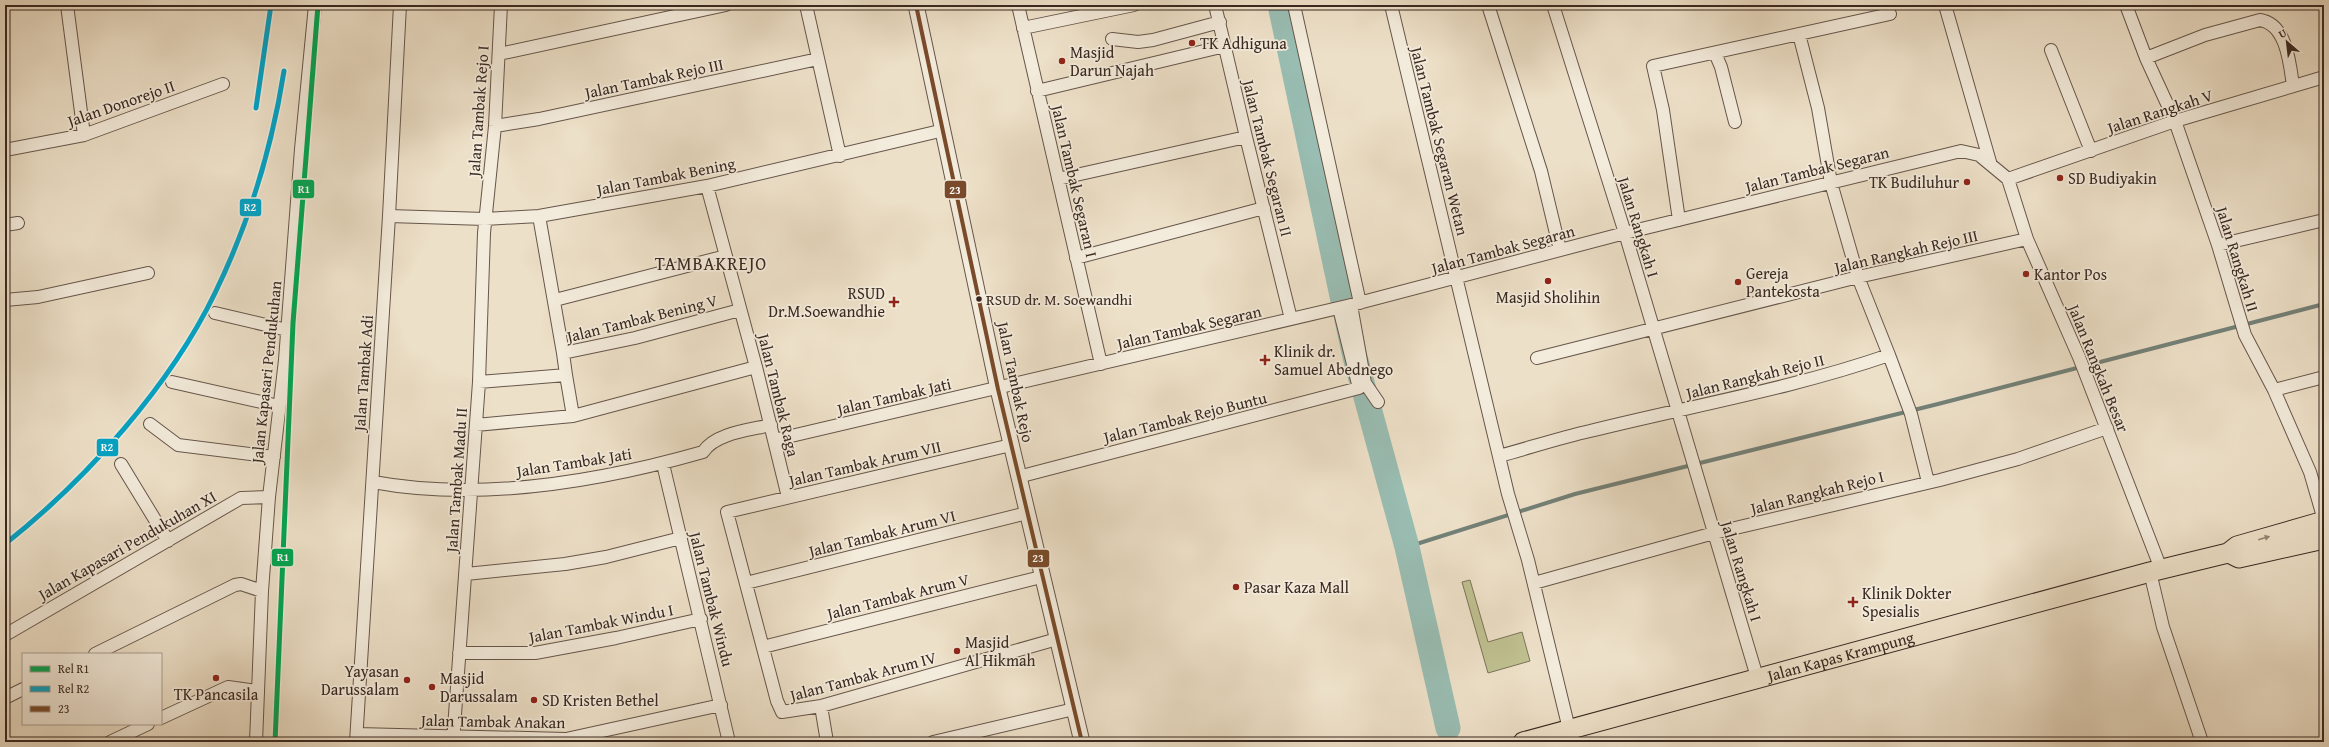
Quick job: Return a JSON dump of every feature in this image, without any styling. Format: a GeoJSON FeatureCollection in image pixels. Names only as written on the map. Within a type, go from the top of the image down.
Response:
{"type":"FeatureCollection","features":[{"type":"Feature","properties":{"kind":"main road","name":"Jalan Kapas Krampung"},"geometry":{"type":"LineString","coordinates":[[1523,742],[1757,677],[2155,570],[2228,553],[2237,546],[2324,520]]}},
{"type":"Feature","properties":{"kind":"main road","name":"Jalan Kapas Krampung"},"geometry":{"type":"LineString","coordinates":[[2228,553],[2239,558],[2324,538]]}},
{"type":"Feature","properties":{"kind":"street"},"geometry":{"type":"LineString","coordinates":[[67,5],[84,135]]}},
{"type":"Feature","properties":{"kind":"street","name":"Jalan Kapasari Pendukuhan"},"geometry":{"type":"LineString","coordinates":[[256,742],[262,592],[269,497],[287,330],[315,5]]}},
{"type":"Feature","properties":{"kind":"street","name":"Jalan Tambak Adi"},"geometry":{"type":"LineString","coordinates":[[357,738],[390,216],[400,5]]}},
{"type":"Feature","properties":{"kind":"street","name":"Jalan Tambak Rejo I"},"geometry":{"type":"LineString","coordinates":[[485,219],[495,126],[501,5]]}},
{"type":"Feature","properties":{"kind":"street"},"geometry":{"type":"LineString","coordinates":[[499,54],[726,5]]}},
{"type":"Feature","properties":{"kind":"street"},"geometry":{"type":"LineString","coordinates":[[806,5],[840,156]]}},
{"type":"Feature","properties":{"kind":"street","name":"Jalan Tambak Rejo"},"geometry":{"type":"LineString","coordinates":[[916,5],[944,130],[998,389],[1041,577],[1082,742]]}},
{"type":"Feature","properties":{"kind":"street","name":"Jalan Tambak Segaran I"},"geometry":{"type":"LineString","coordinates":[[1018,5],[1101,364]]}},
{"type":"Feature","properties":{"kind":"street"},"geometry":{"type":"LineString","coordinates":[[1023,28],[1134,5]]}},
{"type":"Feature","properties":{"kind":"street","name":"Jalan Tambak Segaran II"},"geometry":{"type":"LineString","coordinates":[[1216,5],[1246,137],[1291,319]]}},
{"type":"Feature","properties":{"kind":"street"},"geometry":{"type":"LineString","coordinates":[[1294,5],[1365,383],[1378,402]]}},
{"type":"Feature","properties":{"kind":"street","name":"Jalan Tambak Segaran Wetan"},"geometry":{"type":"LineString","coordinates":[[1391,5],[1508,494],[1534,583]]}},
{"type":"Feature","properties":{"kind":"street"},"geometry":{"type":"LineString","coordinates":[[1488,5],[1541,171],[1560,250]]}},
{"type":"Feature","properties":{"kind":"street","name":"Jalan Rangkah I"},"geometry":{"type":"LineString","coordinates":[[1553,5],[1625,234],[1757,677]]}},
{"type":"Feature","properties":{"kind":"street"},"geometry":{"type":"LineString","coordinates":[[1945,5],[1990,162]]}},
{"type":"Feature","properties":{"kind":"street","name":"Jalan Rangkah II"},"geometry":{"type":"LineString","coordinates":[[2126,5],[2146,58],[2175,121],[2218,245],[2244,335],[2274,390],[2310,472],[2324,520]]}},
{"type":"Feature","properties":{"kind":"street"},"geometry":{"type":"LineString","coordinates":[[1679,220],[1663,110],[1653,66],[1890,14]]}},
{"type":"Feature","properties":{"kind":"street"},"geometry":{"type":"LineString","coordinates":[[2146,58],[2205,36],[2260,20],[2266,21],[2278,32],[2283,41],[2288,57],[2293,86]]}},
{"type":"Feature","properties":{"kind":"street"},"geometry":{"type":"LineString","coordinates":[[1112,39],[1138,42],[1154,40],[1220,22]]}},
{"type":"Feature","properties":{"kind":"street"},"geometry":{"type":"LineString","coordinates":[[1799,34],[1818,108],[1831,183],[1858,277],[1907,402],[1928,482]]}},
{"type":"Feature","properties":{"kind":"street"},"geometry":{"type":"LineString","coordinates":[[1037,91],[1225,46]]}},
{"type":"Feature","properties":{"kind":"street"},"geometry":{"type":"LineString","coordinates":[[2051,50],[2091,151]]}},
{"type":"Feature","properties":{"kind":"street"},"geometry":{"type":"LineString","coordinates":[[1715,53],[1721,66],[1735,122]]}},
{"type":"Feature","properties":{"kind":"street","name":"Jalan Tambak Rejo III"},"geometry":{"type":"LineString","coordinates":[[495,126],[818,59]]}},
{"type":"Feature","properties":{"kind":"street","name":"Jalan Rangkah V"},"geometry":{"type":"LineString","coordinates":[[2008,179],[2175,121],[2324,77]]}},
{"type":"Feature","properties":{"kind":"street","name":"Jalan Donorejo II"},"geometry":{"type":"LineString","coordinates":[[5,150],[84,135],[223,84]]}},
{"type":"Feature","properties":{"kind":"street","name":"Jalan Tambak Bening"},"geometry":{"type":"LineString","coordinates":[[390,216],[485,219],[539,216],[707,186],[840,156],[944,130]]}},
{"type":"Feature","properties":{"kind":"street"},"geometry":{"type":"LineString","coordinates":[[1058,179],[1246,137]]}},
{"type":"Feature","properties":{"kind":"street","name":"Jalan Tambak Segaran"},"geometry":{"type":"LineString","coordinates":[[998,389],[1350,305],[1560,250],[1952,152],[1972,152],[1990,162],[2008,179]]}},
{"type":"Feature","properties":{"kind":"street","name":"Jalan Rangkah Besar"},"geometry":{"type":"LineString","coordinates":[[2008,179],[2027,239],[2079,357],[2107,428],[2155,570],[2163,627],[2202,742]]}},
{"type":"Feature","properties":{"kind":"street","name":"Jalan Tambak Raga"},"geometry":{"type":"LineString","coordinates":[[707,186],[756,367],[788,497]]}},
{"type":"Feature","properties":{"kind":"street"},"geometry":{"type":"LineString","coordinates":[[1076,258],[1264,208]]}},
{"type":"Feature","properties":{"kind":"street"},"geometry":{"type":"LineString","coordinates":[[539,216],[555,300],[563,353]]}},
{"type":"Feature","properties":{"kind":"street","name":"Jalan Tambak Madu II"},"geometry":{"type":"LineString","coordinates":[[453,739],[479,382],[485,219]]}},
{"type":"Feature","properties":{"kind":"street"},"geometry":{"type":"LineString","coordinates":[[2218,245],[2324,220]]}},
{"type":"Feature","properties":{"kind":"street"},"geometry":{"type":"LineString","coordinates":[[5,225],[18,223]]}},
{"type":"Feature","properties":{"kind":"street","name":"Jalan Rangkah Rejo III"},"geometry":{"type":"LineString","coordinates":[[1537,358],[1858,277],[2027,239]]}},
{"type":"Feature","properties":{"kind":"street"},"geometry":{"type":"LineString","coordinates":[[555,300],[726,256]]}},
{"type":"Feature","properties":{"kind":"street"},"geometry":{"type":"LineString","coordinates":[[5,300],[38,296],[148,273]]}},
{"type":"Feature","properties":{"kind":"street","name":"Jalan Tambak Rejo Buntu"},"geometry":{"type":"LineString","coordinates":[[1018,477],[1359,388],[1351,354],[1350,305]]}},
{"type":"Feature","properties":{"kind":"street","name":"Jalan Tambak Bening V"},"geometry":{"type":"LineString","coordinates":[[573,416],[563,353],[635,338],[740,310]]}},
{"type":"Feature","properties":{"kind":"street"},"geometry":{"type":"LineString","coordinates":[[215,313],[287,330]]}},
{"type":"Feature","properties":{"kind":"street","name":"Jalan Rangkah Rejo II"},"geometry":{"type":"LineString","coordinates":[[1499,456],[1589,431],[1843,371],[1889,355]]}},
{"type":"Feature","properties":{"kind":"street"},"geometry":{"type":"LineString","coordinates":[[476,425],[573,416],[756,367]]}},
{"type":"Feature","properties":{"kind":"street"},"geometry":{"type":"LineString","coordinates":[[479,382],[566,375]]}},
{"type":"Feature","properties":{"kind":"street"},"geometry":{"type":"LineString","coordinates":[[2274,390],[2324,377]]}},
{"type":"Feature","properties":{"kind":"street"},"geometry":{"type":"LineString","coordinates":[[172,382],[279,406]]}},
{"type":"Feature","properties":{"kind":"street","name":"Jalan Tambak Jati"},"geometry":{"type":"LineString","coordinates":[[774,440],[998,389]]}},
{"type":"Feature","properties":{"kind":"street"},"geometry":{"type":"LineString","coordinates":[[150,424],[178,445],[274,457]]}},
{"type":"Feature","properties":{"kind":"street","name":"Jalan Tambak Jati"},"geometry":{"type":"LineString","coordinates":[[372,482],[471,492],[569,481],[663,464],[703,452],[707,445],[717,439],[771,425]]}},
{"type":"Feature","properties":{"kind":"street","name":"Jalan Rangkah Rejo I"},"geometry":{"type":"LineString","coordinates":[[1534,583],[1714,533],[2018,459],[2107,428]]}},
{"type":"Feature","properties":{"kind":"street","name":"Jalan Tambak Arum VII"},"geometry":{"type":"LineString","coordinates":[[727,512],[1011,445]]}},
{"type":"Feature","properties":{"kind":"street"},"geometry":{"type":"LineString","coordinates":[[121,464],[168,541]]}},
{"type":"Feature","properties":{"kind":"street","name":"Jalan Tambak Windu"},"geometry":{"type":"LineString","coordinates":[[663,464],[729,742]]}},
{"type":"Feature","properties":{"kind":"street","name":"Jalan Kapasari Pendukuhan XI"},"geometry":{"type":"LineString","coordinates":[[5,635],[241,498],[269,497]]}},
{"type":"Feature","properties":{"kind":"street","name":"Jalan Tambak Arum IV"},"geometry":{"type":"LineString","coordinates":[[727,512],[781,711],[786,712],[821,706],[1057,639]]}},
{"type":"Feature","properties":{"kind":"street","name":"Jalan Tambak Arum VI"},"geometry":{"type":"LineString","coordinates":[[746,583],[1027,513]]}},
{"type":"Feature","properties":{"kind":"street"},"geometry":{"type":"LineString","coordinates":[[466,574],[565,564],[606,557],[681,538]]}},
{"type":"Feature","properties":{"kind":"street","name":"Jalan Tambak Arum V"},"geometry":{"type":"LineString","coordinates":[[763,647],[1041,577]]}},
{"type":"Feature","properties":{"kind":"street"},"geometry":{"type":"LineString","coordinates":[[1534,583],[1569,729]]}},
{"type":"Feature","properties":{"kind":"street"},"geometry":{"type":"LineString","coordinates":[[97,653],[235,585],[241,584],[262,592]]}},
{"type":"Feature","properties":{"kind":"street","name":"Jalan Tambak Windu I"},"geometry":{"type":"LineString","coordinates":[[459,653],[535,653],[616,638],[701,619]]}},
{"type":"Feature","properties":{"kind":"street"},"geometry":{"type":"LineString","coordinates":[[162,718],[228,687],[257,691]]}},
{"type":"Feature","properties":{"kind":"street"},"geometry":{"type":"LineString","coordinates":[[5,698],[22,690]]}},
{"type":"Feature","properties":{"kind":"street","name":"Jalan Tambak Anakan"},"geometry":{"type":"LineString","coordinates":[[357,738],[566,739],[721,705]]}},
{"type":"Feature","properties":{"kind":"street"},"geometry":{"type":"LineString","coordinates":[[821,706],[828,742]]}},
{"type":"Feature","properties":{"kind":"street"},"geometry":{"type":"LineString","coordinates":[[933,742],[1074,709]]}},
{"type":"Feature","properties":{"kind":"street"},"geometry":{"type":"LineString","coordinates":[[110,742],[146,725]]}},
{"type":"Feature","properties":{"kind":"green space"},"geometry":{"type":"Polygon","coordinates":[[[1470,580],[1488,642],[1522,632],[1530,661],[1488,673],[1462,582],[1470,580]]]}},
{"type":"Feature","properties":{"kind":"waterway"},"geometry":{"type":"LineString","coordinates":[[1280,5],[1355,357],[1407,547],[1448,728]]}},
{"type":"Feature","properties":{"kind":"waterway"},"geometry":{"type":"LineString","coordinates":[[1407,547],[1575,494],[1938,404],[2324,304]]}},
{"type":"Feature","properties":{"kind":"rail line","name":"R2"},"geometry":{"type":"LineString","coordinates":[[256,108],[271,5]]}},
{"type":"Feature","properties":{"kind":"rail line","name":"R1"},"geometry":{"type":"LineString","coordinates":[[275,742],[293,323],[318,5]]}},
{"type":"Feature","properties":{"kind":"rail line","name":"R2"},"geometry":{"type":"LineString","coordinates":[[5,544],[66,491],[124,429],[175,362],[196,328],[215,293],[249,212],[273,128],[284,71]]}},
{"type":"Feature","properties":{"kind":"transit line","name":"23"},"geometry":{"type":"LineString","coordinates":[[916,5],[998,389],[1082,742]]}},
{"type":"Feature","properties":{"kind":"place","name":"TK Adhiguna"},"geometry":{"type":"Point","coordinates":[1192,43]}},
{"type":"Feature","properties":{"kind":"place","name":"Masjid Darun Najah"},"geometry":{"type":"Point","coordinates":[1062,61]}},
{"type":"Feature","properties":{"kind":"place","name":"SD Budiyakin"},"geometry":{"type":"Point","coordinates":[2060,178]}},
{"type":"Feature","properties":{"kind":"place","name":"TK Budiluhur"},"geometry":{"type":"Point","coordinates":[1967,182]}},
{"type":"Feature","properties":{"kind":"place","name":"Kantor Pos"},"geometry":{"type":"Point","coordinates":[2026,274]}},
{"type":"Feature","properties":{"kind":"place","name":"Masjid Sholihin"},"geometry":{"type":"Point","coordinates":[1548,281]}},
{"type":"Feature","properties":{"kind":"place","name":"Gereja Pantekosta"},"geometry":{"type":"Point","coordinates":[1738,282]}},
{"type":"Feature","properties":{"kind":"place","name":"RSUD dr. M. Soewandhi"},"geometry":{"type":"Point","coordinates":[979,299]}},
{"type":"Feature","properties":{"kind":"place","name":"RSUD Dr.M.Soewandhie"},"geometry":{"type":"Point","coordinates":[894,302]}},
{"type":"Feature","properties":{"kind":"place","name":"Klinik dr. Samuel Abednego"},"geometry":{"type":"Point","coordinates":[1265,360]}},
{"type":"Feature","properties":{"kind":"place","name":"Pasar Kaza Mall"},"geometry":{"type":"Point","coordinates":[1236,587]}},
{"type":"Feature","properties":{"kind":"place","name":"Klinik Dokter Spesialis"},"geometry":{"type":"Point","coordinates":[1853,602]}},
{"type":"Feature","properties":{"kind":"place","name":"Masjid Al Hikmah"},"geometry":{"type":"Point","coordinates":[957,651]}},
{"type":"Feature","properties":{"kind":"place","name":"TK Pancasila"},"geometry":{"type":"Point","coordinates":[216,678]}},
{"type":"Feature","properties":{"kind":"place","name":"Yayasan Darussalam"},"geometry":{"type":"Point","coordinates":[407,680]}},
{"type":"Feature","properties":{"kind":"place","name":"Masjid Darussalam"},"geometry":{"type":"Point","coordinates":[432,687]}},
{"type":"Feature","properties":{"kind":"place","name":"SD Kristen Bethel"},"geometry":{"type":"Point","coordinates":[534,700]}},
{"type":"Feature","properties":{"kind":"district","name":"TAMBAKREJO"},"geometry":{"type":"Point","coordinates":[711,263]}}]}
